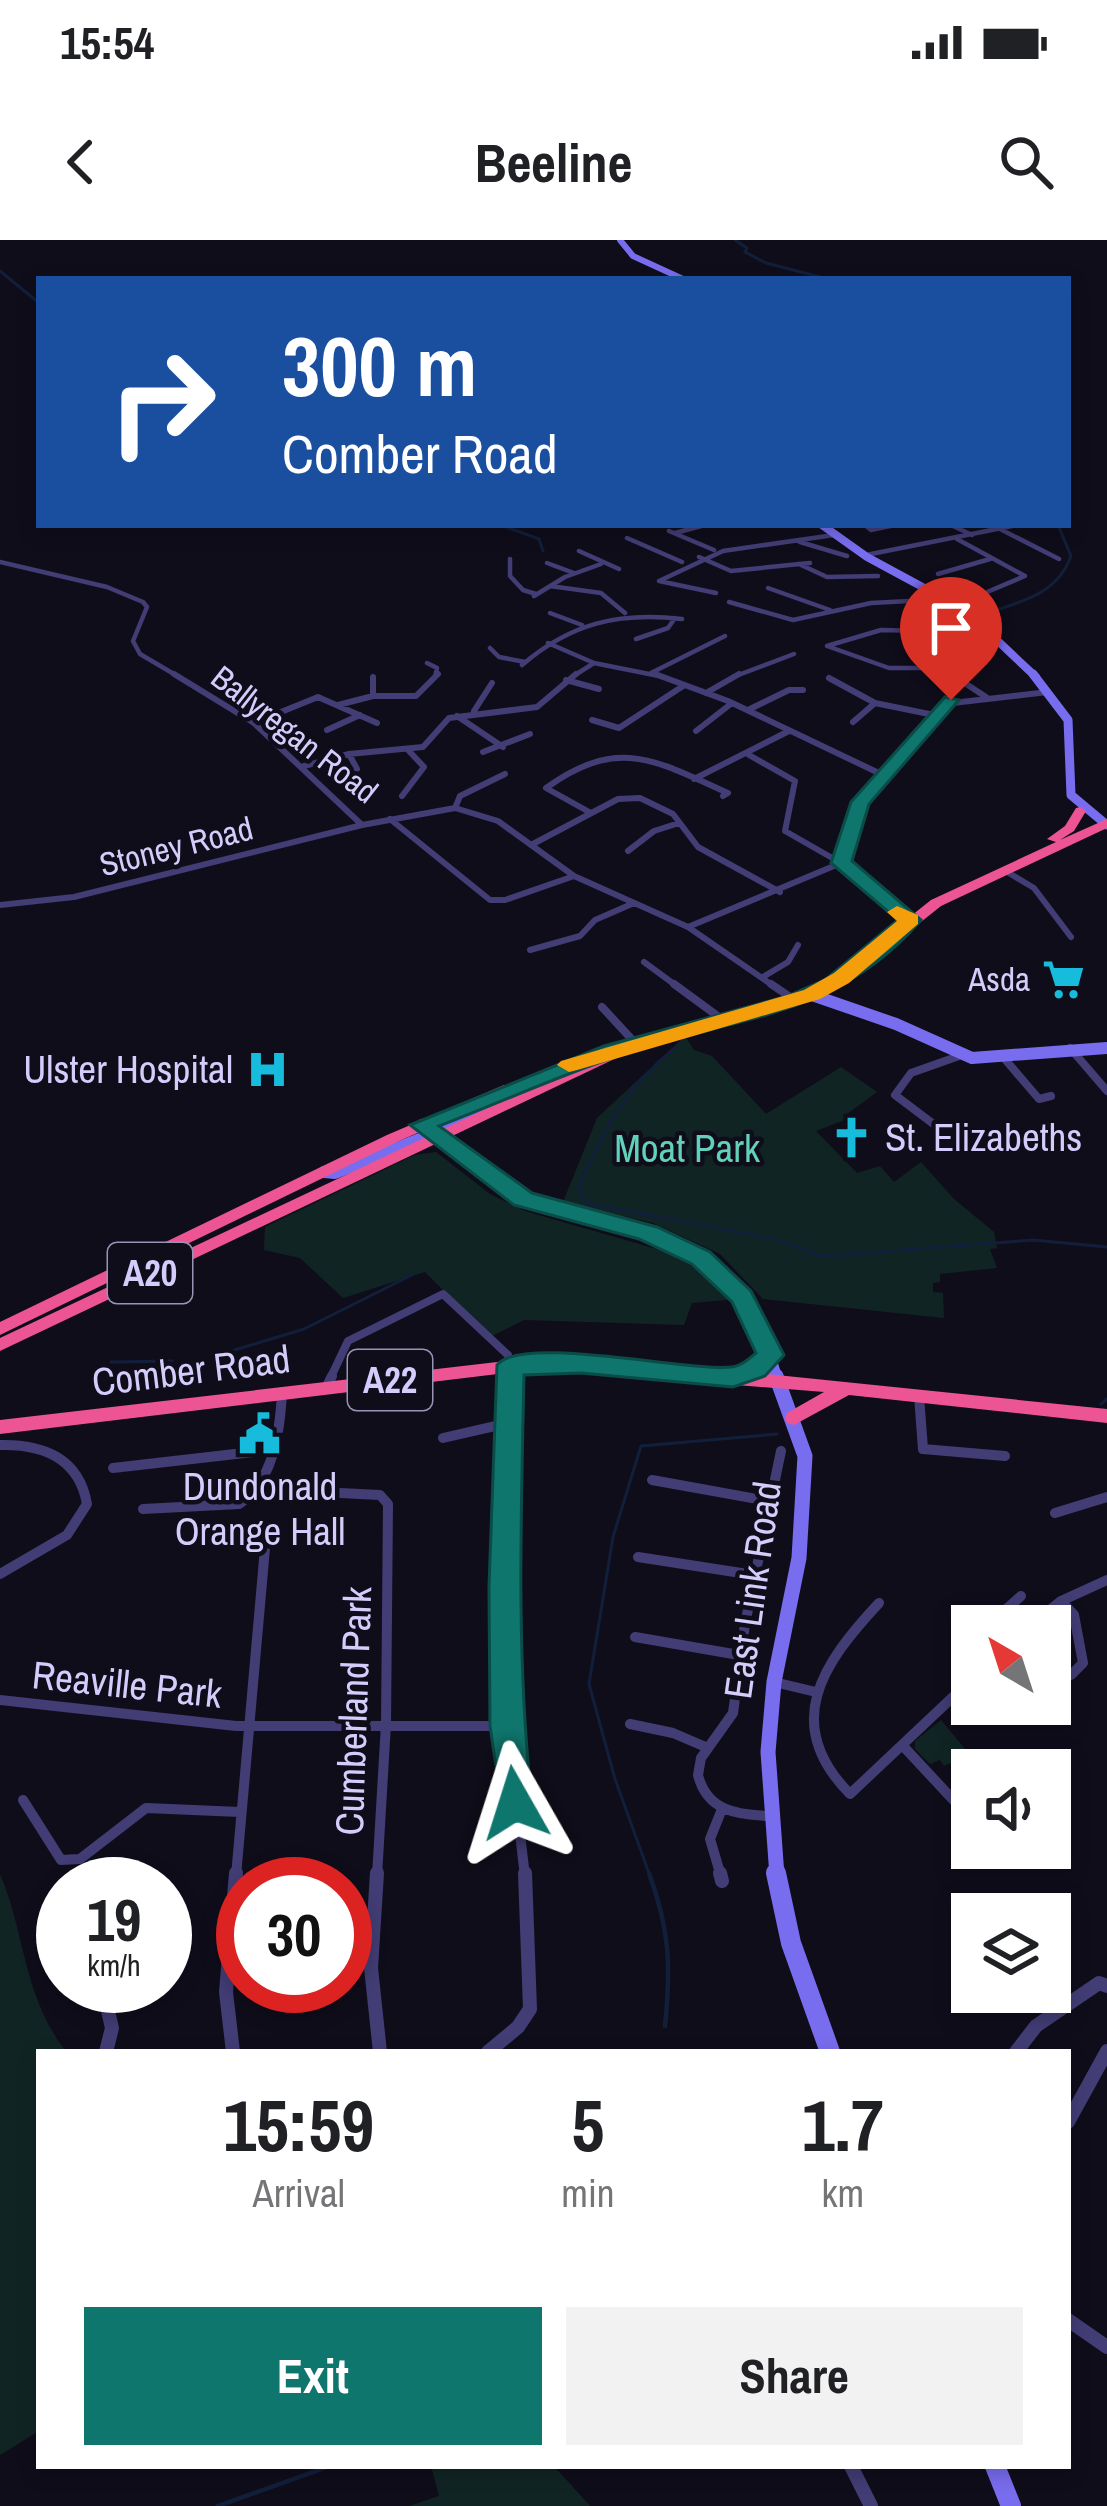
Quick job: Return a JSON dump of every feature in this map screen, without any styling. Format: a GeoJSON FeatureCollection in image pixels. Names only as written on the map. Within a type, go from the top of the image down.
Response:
{"type":"FeatureCollection","features":[{"type":"Feature","properties":{"kind":"highway"},"geometry":{"type":"LineString","coordinates":[[1010,867],[1018,856],[1070,828],[1076,804]]}},
{"type":"Feature","properties":{"kind":"highway","name":"A20"},"geometry":{"type":"LineString","coordinates":[[0,1345],[580,1061],[804,998],[842,978],[910,920],[1105,820]]}},
{"type":"Feature","properties":{"kind":"highway","name":"A20"},"geometry":{"type":"LineString","coordinates":[[0,1329],[324,1172],[509,1101],[629,1048]]}},
{"type":"Feature","properties":{"kind":"highway"},"geometry":{"type":"LineString","coordinates":[[733,1377],[755,1369],[771,1355]]}},
{"type":"Feature","properties":{"kind":"highway","name":"Comber Road"},"geometry":{"type":"LineString","coordinates":[[0,1427],[511,1365],[581,1364],[848,1388],[1104,1421]]}},
{"type":"Feature","properties":{"kind":"highway"},"geometry":{"type":"LineString","coordinates":[[794,1418],[848,1388]]}},
{"type":"Feature","properties":{"kind":"street"},"geometry":{"type":"LineString","coordinates":[[620,240],[634,256],[677,276]]}},
{"type":"Feature","properties":{"kind":"street"},"geometry":{"type":"LineString","coordinates":[[691,528],[672,532],[714,550]]}},
{"type":"Feature","properties":{"kind":"street"},"geometry":{"type":"LineString","coordinates":[[825,528],[977,620],[1048,692],[1071,725],[1067,782],[1076,804],[1105,820]]}},
{"type":"Feature","properties":{"kind":"street"},"geometry":{"type":"LineString","coordinates":[[957,528],[972,535]]}},
{"type":"Feature","properties":{"kind":"street"},"geometry":{"type":"LineString","coordinates":[[866,555],[1004,528]]}},
{"type":"Feature","properties":{"kind":"street"},"geometry":{"type":"LineString","coordinates":[[1000,529],[1058,557]]}},
{"type":"Feature","properties":{"kind":"street"},"geometry":{"type":"LineString","coordinates":[[716,593],[660,582],[684,562],[714,550],[834,536]]}},
{"type":"Feature","properties":{"kind":"street"},"geometry":{"type":"LineString","coordinates":[[955,538],[1025,577],[980,593]]}},
{"type":"Feature","properties":{"kind":"street"},"geometry":{"type":"LineString","coordinates":[[626,540],[684,562]]}},
{"type":"Feature","properties":{"kind":"street"},"geometry":{"type":"LineString","coordinates":[[799,542],[847,556]]}},
{"type":"Feature","properties":{"kind":"street"},"geometry":{"type":"LineString","coordinates":[[578,550],[619,569]]}},
{"type":"Feature","properties":{"kind":"street"},"geometry":{"type":"LineString","coordinates":[[698,556],[730,571],[810,563]]}},
{"type":"Feature","properties":{"kind":"street"},"geometry":{"type":"LineString","coordinates":[[938,572],[992,558]]}},
{"type":"Feature","properties":{"kind":"street"},"geometry":{"type":"LineString","coordinates":[[507,560],[510,576],[535,595],[601,564]]}},
{"type":"Feature","properties":{"kind":"street","name":"Ballyregan Road"},"geometry":{"type":"LineString","coordinates":[[0,562],[140,599],[147,608],[134,630],[136,650],[254,723],[362,825],[455,808]]}},
{"type":"Feature","properties":{"kind":"street"},"geometry":{"type":"LineString","coordinates":[[548,562],[574,573]]}},
{"type":"Feature","properties":{"kind":"street"},"geometry":{"type":"LineString","coordinates":[[799,564],[820,576],[843,580],[878,576]]}},
{"type":"Feature","properties":{"kind":"street"},"geometry":{"type":"LineString","coordinates":[[550,586],[601,593],[625,613]]}},
{"type":"Feature","properties":{"kind":"street"},"geometry":{"type":"LineString","coordinates":[[774,588],[830,610]]}},
{"type":"Feature","properties":{"kind":"street"},"geometry":{"type":"LineString","coordinates":[[736,602],[790,620],[871,602],[948,599]]}},
{"type":"Feature","properties":{"kind":"street"},"geometry":{"type":"LineString","coordinates":[[540,614],[552,612],[581,625]]}},
{"type":"Feature","properties":{"kind":"street"},"geometry":{"type":"LineString","coordinates":[[489,647],[499,657],[524,664],[581,625],[625,613],[678,618],[668,628],[639,640],[626,639]]}},
{"type":"Feature","properties":{"kind":"street"},"geometry":{"type":"LineString","coordinates":[[941,668],[947,658],[939,640],[916,629],[870,632],[827,646],[889,668],[941,668],[986,697]]}},
{"type":"Feature","properties":{"kind":"street"},"geometry":{"type":"LineString","coordinates":[[651,673],[726,635]]}},
{"type":"Feature","properties":{"kind":"street"},"geometry":{"type":"LineString","coordinates":[[548,644],[595,663],[651,673],[732,703],[883,775]]}},
{"type":"Feature","properties":{"kind":"street"},"geometry":{"type":"LineString","coordinates":[[706,693],[743,672],[794,654]]}},
{"type":"Feature","properties":{"kind":"street"},"geometry":{"type":"LineString","coordinates":[[338,705],[373,696],[416,696],[438,675],[434,663]]}},
{"type":"Feature","properties":{"kind":"street"},"geometry":{"type":"LineString","coordinates":[[303,766],[349,754],[409,752],[423,747],[443,722],[456,716],[537,707],[566,680],[595,663]]}},
{"type":"Feature","properties":{"kind":"street"},"geometry":{"type":"LineString","coordinates":[[829,678],[875,703],[934,715]]}},
{"type":"Feature","properties":{"kind":"street"},"geometry":{"type":"LineString","coordinates":[[368,680],[373,696]]}},
{"type":"Feature","properties":{"kind":"street"},"geometry":{"type":"LineString","coordinates":[[566,680],[598,691]]}},
{"type":"Feature","properties":{"kind":"street"},"geometry":{"type":"LineString","coordinates":[[475,711],[492,682]]}},
{"type":"Feature","properties":{"kind":"street"},"geometry":{"type":"LineString","coordinates":[[590,719],[619,728],[683,686]]}},
{"type":"Feature","properties":{"kind":"street"},"geometry":{"type":"LineString","coordinates":[[748,710],[789,690],[803,690]]}},
{"type":"Feature","properties":{"kind":"street"},"geometry":{"type":"LineString","coordinates":[[688,927],[841,863],[860,802],[947,701],[1048,692]]}},
{"type":"Feature","properties":{"kind":"street"},"geometry":{"type":"LineString","coordinates":[[254,723],[318,698],[377,723]]}},
{"type":"Feature","properties":{"kind":"street"},"geometry":{"type":"LineString","coordinates":[[696,731],[732,703]]}},
{"type":"Feature","properties":{"kind":"street"},"geometry":{"type":"LineString","coordinates":[[851,724],[875,703]]}},
{"type":"Feature","properties":{"kind":"street"},"geometry":{"type":"LineString","coordinates":[[328,730],[360,716]]}},
{"type":"Feature","properties":{"kind":"street"},"geometry":{"type":"LineString","coordinates":[[456,716],[502,747]]}},
{"type":"Feature","properties":{"kind":"street"},"geometry":{"type":"LineString","coordinates":[[694,779],[789,731]]}},
{"type":"Feature","properties":{"kind":"street"},"geometry":{"type":"LineString","coordinates":[[480,752],[532,734]]}},
{"type":"Feature","properties":{"kind":"street"},"geometry":{"type":"LineString","coordinates":[[409,752],[424,767],[404,794],[416,792]]}},
{"type":"Feature","properties":{"kind":"street"},"geometry":{"type":"LineString","coordinates":[[592,813],[548,791],[548,784],[622,752],[728,793],[723,796]]}},
{"type":"Feature","properties":{"kind":"street"},"geometry":{"type":"LineString","coordinates":[[344,784],[357,769],[349,754]]}},
{"type":"Feature","properties":{"kind":"street"},"geometry":{"type":"LineString","coordinates":[[749,755],[795,781],[785,831],[841,863],[910,920]]}},
{"type":"Feature","properties":{"kind":"street"},"geometry":{"type":"LineString","coordinates":[[500,774],[460,796],[455,808],[489,817],[574,876],[688,927],[804,998],[896,1024],[959,1056]]}},
{"type":"Feature","properties":{"kind":"street"},"geometry":{"type":"LineString","coordinates":[[531,845],[634,797],[670,812],[698,848],[780,892]]}},
{"type":"Feature","properties":{"kind":"street"},"geometry":{"type":"LineString","coordinates":[[389,819],[490,900],[505,900],[574,876]]}},
{"type":"Feature","properties":{"kind":"street"},"geometry":{"type":"LineString","coordinates":[[628,851],[654,831],[679,823]]}},
{"type":"Feature","properties":{"kind":"street","name":"Stoney Road"},"geometry":{"type":"LineString","coordinates":[[0,905],[74,897],[362,825]]}},
{"type":"Feature","properties":{"kind":"street"},"geometry":{"type":"LineString","coordinates":[[1010,867],[1034,888],[1071,937]]}},
{"type":"Feature","properties":{"kind":"street"},"geometry":{"type":"LineString","coordinates":[[530,950],[580,937],[596,920],[634,903]]}},
{"type":"Feature","properties":{"kind":"street"},"geometry":{"type":"LineString","coordinates":[[763,976],[788,962],[798,946]]}},
{"type":"Feature","properties":{"kind":"street"},"geometry":{"type":"LineString","coordinates":[[644,962],[723,1020]]}},
{"type":"Feature","properties":{"kind":"street"},"geometry":{"type":"LineString","coordinates":[[602,1006],[629,1048]]}},
{"type":"Feature","properties":{"kind":"street"},"geometry":{"type":"LineString","coordinates":[[1070,1048],[1107,1091]]}},
{"type":"Feature","properties":{"kind":"street"},"geometry":{"type":"LineString","coordinates":[[952,1138],[895,1095],[911,1072],[959,1056],[1107,1048]]}},
{"type":"Feature","properties":{"kind":"street"},"geometry":{"type":"LineString","coordinates":[[1003,1057],[1040,1099],[1051,1096]]}},
{"type":"Feature","properties":{"kind":"street"},"geometry":{"type":"LineString","coordinates":[[458,1153],[455,1138],[460,1132],[509,1101]]}},
{"type":"Feature","properties":{"kind":"street","name":"East Link Road"},"geometry":{"type":"LineString","coordinates":[[429,1131],[523,1199],[648,1233],[701,1258],[742,1297],[771,1355],[805,1456],[800,1558],[774,1682],[768,1752],[770,1816],[776,1879],[791,1943],[829,2049]]}},
{"type":"Feature","properties":{"kind":"street"},"geometry":{"type":"LineString","coordinates":[[326,1388],[348,1341],[443,1294],[508,1355],[511,1365],[513,1422],[504,1587],[507,1726],[532,1982],[530,2009],[491,2049]]}},
{"type":"Feature","properties":{"kind":"street"},"geometry":{"type":"LineString","coordinates":[[143,1509],[239,1504],[260,1489],[281,1423],[282,1392]]}},
{"type":"Feature","properties":{"kind":"street"},"geometry":{"type":"LineString","coordinates":[[920,1396],[922,1449],[1005,1456]]}},
{"type":"Feature","properties":{"kind":"street"},"geometry":{"type":"LineString","coordinates":[[443,1438],[462,1435],[478,1425],[513,1422]]}},
{"type":"Feature","properties":{"kind":"street"},"geometry":{"type":"LineString","coordinates":[[0,1444],[45,1447],[81,1477],[87,1504],[67,1535],[0,1574]]}},
{"type":"Feature","properties":{"kind":"street"},"geometry":{"type":"LineString","coordinates":[[113,1468],[270,1450]]}},
{"type":"Feature","properties":{"kind":"street"},"geometry":{"type":"LineString","coordinates":[[770,1816],[722,1809],[702,1789],[697,1770],[733,1716],[754,1575],[781,1451]]}},
{"type":"Feature","properties":{"kind":"street"},"geometry":{"type":"LineString","coordinates":[[652,1480],[768,1501]]}},
{"type":"Feature","properties":{"kind":"street","name":"Cumberland Park"},"geometry":{"type":"LineString","coordinates":[[260,1489],[380,1495],[388,1504],[386,1724],[370,1968],[380,2049]]}},
{"type":"Feature","properties":{"kind":"street"},"geometry":{"type":"LineString","coordinates":[[1055,1513],[1071,1512],[1085,1499],[1107,1497]]}},
{"type":"Feature","properties":{"kind":"street"},"geometry":{"type":"LineString","coordinates":[[232,2049],[226,1992],[266,1537]]}},
{"type":"Feature","properties":{"kind":"street"},"geometry":{"type":"LineString","coordinates":[[638,1557],[754,1575]]}},
{"type":"Feature","properties":{"kind":"street"},"geometry":{"type":"LineString","coordinates":[[1056,1605],[1107,1580]]}},
{"type":"Feature","properties":{"kind":"street"},"geometry":{"type":"LineString","coordinates":[[1011,1605],[1021,1596]]}},
{"type":"Feature","properties":{"kind":"street"},"geometry":{"type":"LineString","coordinates":[[1061,1601],[1065,1605]]}},
{"type":"Feature","properties":{"kind":"street"},"geometry":{"type":"LineString","coordinates":[[879,1603],[836,1649],[816,1692],[812,1720],[816,1756],[850,1794],[951,1700]]}},
{"type":"Feature","properties":{"kind":"street"},"geometry":{"type":"LineString","coordinates":[[1071,1612],[1083,1663],[1071,1675]]}},
{"type":"Feature","properties":{"kind":"street"},"geometry":{"type":"LineString","coordinates":[[635,1637],[740,1655]]}},
{"type":"Feature","properties":{"kind":"street"},"geometry":{"type":"LineString","coordinates":[[774,1682],[816,1692]]}},
{"type":"Feature","properties":{"kind":"street","name":"Reaville Park"},"geometry":{"type":"LineString","coordinates":[[0,1700],[248,1724],[507,1726]]}},
{"type":"Feature","properties":{"kind":"street"},"geometry":{"type":"LineString","coordinates":[[630,1724],[673,1733],[708,1748]]}},
{"type":"Feature","properties":{"kind":"street"},"geometry":{"type":"LineString","coordinates":[[904,1746],[951,1797]]}},
{"type":"Feature","properties":{"kind":"street"},"geometry":{"type":"LineString","coordinates":[[23,1800],[61,1860],[69,1862],[80,1859],[146,1808],[240,1812]]}},
{"type":"Feature","properties":{"kind":"street"},"geometry":{"type":"LineString","coordinates":[[722,1809],[710,1839],[722,1881]]}},
{"type":"Feature","properties":{"kind":"street"},"geometry":{"type":"LineString","coordinates":[[1018,2049],[1036,2026],[1099,1983],[1107,1986]]}},
{"type":"Feature","properties":{"kind":"street"},"geometry":{"type":"LineString","coordinates":[[107,2049],[112,2028],[108,2013]]}},
{"type":"Feature","properties":{"kind":"street"},"geometry":{"type":"LineString","coordinates":[[1071,2117],[1107,2051]]}},
{"type":"Feature","properties":{"kind":"street"},"geometry":{"type":"LineString","coordinates":[[1071,2322],[1107,2347]]}},
{"type":"Feature","properties":{"kind":"street"},"geometry":{"type":"LineString","coordinates":[[852,2469],[871,2506]]}},
{"type":"Feature","properties":{"kind":"street"},"geometry":{"type":"LineString","coordinates":[[995,2469],[1010,2506]]}},
{"type":"Feature","properties":{"kind":"green space","name":"Moat Park"},"geometry":{"type":"Polygon","coordinates":[[[685,1036],[694,1050],[712,1056],[766,1114],[841,1067],[877,1092],[847,1114],[847,1119],[816,1131],[857,1173],[880,1166],[894,1182],[921,1162],[954,1199],[994,1232],[997,1248],[990,1249],[997,1268],[940,1274],[933,1292],[943,1293],[944,1318],[763,1299],[720,1254],[653,1223],[563,1202],[597,1118],[685,1036]]]}},
{"type":"Feature","properties":{"kind":"green space"},"geometry":{"type":"Polygon","coordinates":[[[436,1152],[490,1194],[525,1211],[677,1255],[737,1299],[692,1303],[684,1325],[524,1320],[490,1337],[425,1272],[343,1298],[300,1258],[264,1250],[265,1227],[415,1155],[436,1152]]]}},
{"type":"Feature","properties":{"kind":"green space"},"geometry":{"type":"Polygon","coordinates":[[[941,1720],[965,1749],[951,1749],[951,1763],[930,1764],[915,1749],[915,1741],[941,1720]]]}},
{"type":"Feature","properties":{"kind":"green space"},"geometry":{"type":"Polygon","coordinates":[[[0,1874],[36,1996],[36,2013],[43,2013],[65,2049],[36,2049],[36,2433],[0,2455],[0,1874]]]}},
{"type":"Feature","properties":{"kind":"green space"},"geometry":{"type":"Polygon","coordinates":[[[432,2469],[557,2469],[590,2506],[409,2506],[439,2496],[432,2469]]]}},
{"type":"Feature","properties":{"kind":"waterway"},"geometry":{"type":"LineString","coordinates":[[735,240],[747,248],[745,252],[766,263],[816,276]]}},
{"type":"Feature","properties":{"kind":"waterway"},"geometry":{"type":"LineString","coordinates":[[0,271],[36,301]]}},
{"type":"Feature","properties":{"kind":"waterway"},"geometry":{"type":"LineString","coordinates":[[509,528],[539,539],[543,551]]}},
{"type":"Feature","properties":{"kind":"waterway"},"geometry":{"type":"LineString","coordinates":[[982,615],[1035,596],[1056,580],[1071,556],[1059,528]]}},
{"type":"Feature","properties":{"kind":"waterway"},"geometry":{"type":"LineString","coordinates":[[676,1047],[643,1078],[607,1129],[578,1188],[586,1203],[775,1239],[822,1256],[1033,1240],[1107,1247]]}},
{"type":"Feature","properties":{"kind":"waterway"},"geometry":{"type":"LineString","coordinates":[[228,1352],[304,1329],[412,1275]]}},
{"type":"Feature","properties":{"kind":"waterway"},"geometry":{"type":"LineString","coordinates":[[111,1362],[172,1361]]}},
{"type":"Feature","properties":{"kind":"waterway"},"geometry":{"type":"LineString","coordinates":[[1101,1404],[1107,1399]]}},
{"type":"Feature","properties":{"kind":"waterway"},"geometry":{"type":"LineString","coordinates":[[649,1874],[615,1779],[589,1684],[613,1537],[641,1446],[777,1434]]}},
{"type":"Feature","properties":{"kind":"waterway"},"geometry":{"type":"LineString","coordinates":[[649,1874],[667,1949],[665,2026]]}},
{"type":"Feature","properties":{"kind":"waterway"},"geometry":{"type":"LineString","coordinates":[[218,2506],[322,2469]]}},
{"type":"Feature","properties":{"kind":"slow traffic"},"geometry":{"type":"LineString","coordinates":[[569,1065],[812,995],[842,978],[910,920],[897,912]]}},
{"type":"Feature","properties":{"kind":"place","name":"Asda"},"geometry":{"type":"Point","coordinates":[1064,979]}},
{"type":"Feature","properties":{"kind":"place","name":"Ulster Hospital"},"geometry":{"type":"Point","coordinates":[267,1069]}},
{"type":"Feature","properties":{"kind":"place","name":"St. Elizabeths"},"geometry":{"type":"Point","coordinates":[851,1137]}},
{"type":"Feature","properties":{"kind":"place","name":"Dundonald Orange Hall"},"geometry":{"type":"Point","coordinates":[260,1434]}},
{"type":"Feature","properties":{"kind":"route"},"geometry":{"type":"LineString","coordinates":[[515,1803],[507,1726],[504,1587],[513,1422],[511,1365],[581,1364],[733,1377],[755,1369],[771,1355],[742,1297],[701,1258],[648,1233],[523,1199],[422,1125],[612,1050],[796,1001],[833,984],[868,958],[910,920],[841,863],[860,802],[951,700]]}}]}
